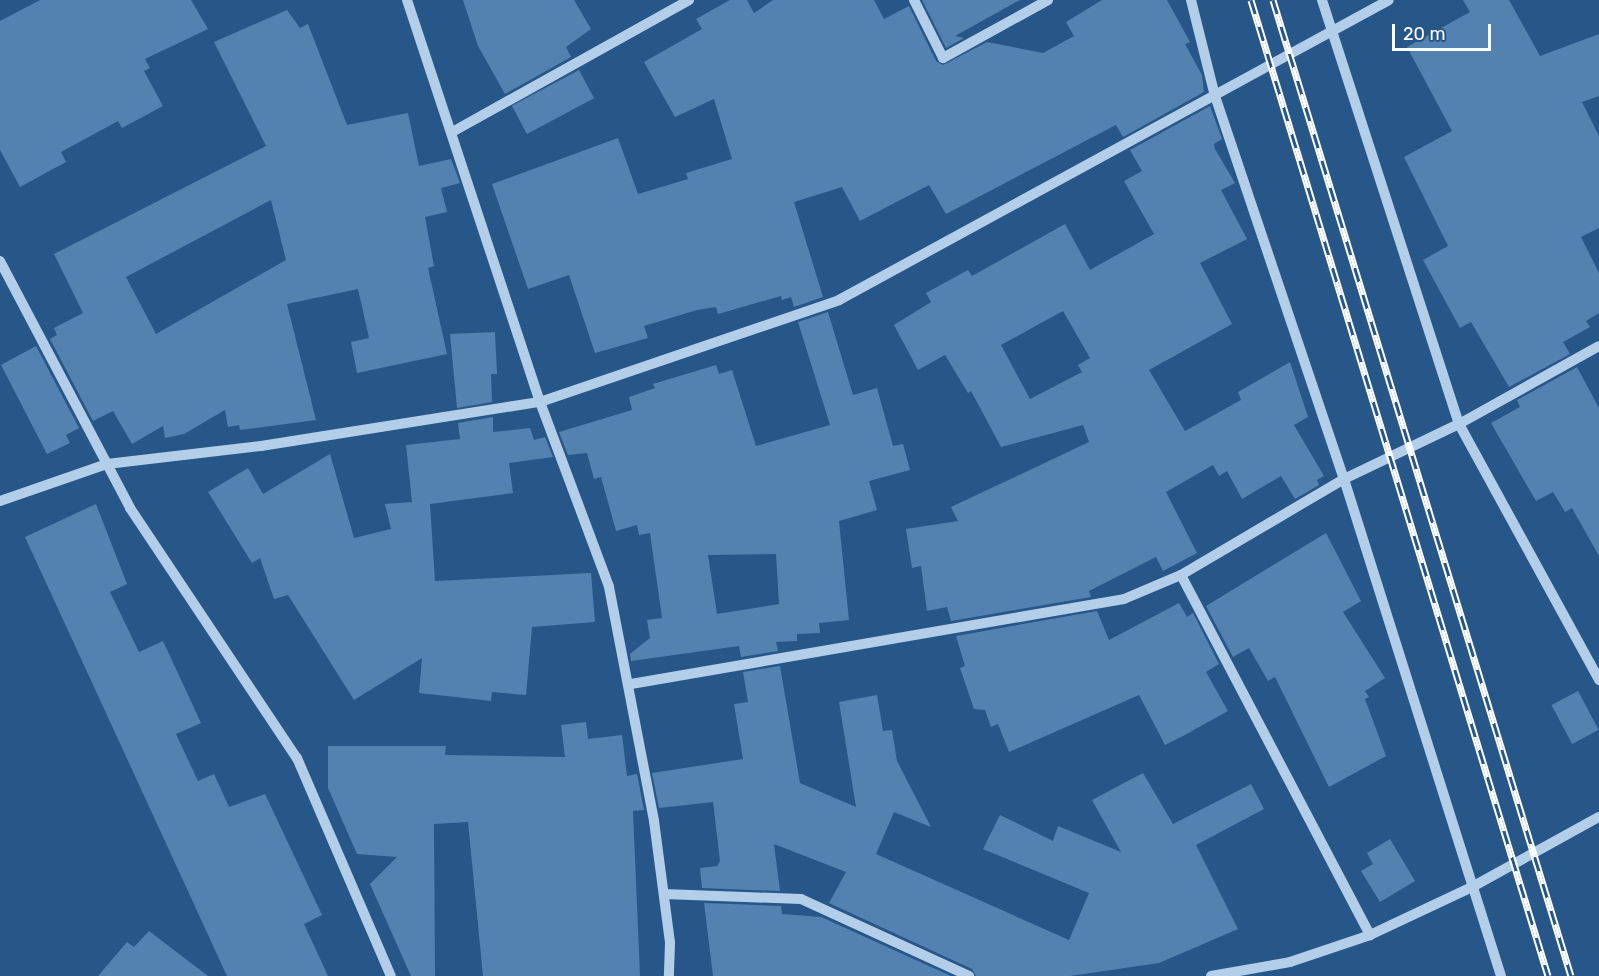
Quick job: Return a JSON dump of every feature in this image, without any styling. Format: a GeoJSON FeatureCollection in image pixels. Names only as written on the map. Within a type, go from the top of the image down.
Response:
{"type":"FeatureCollection","features":[{"type":"Feature","properties":{"kind":"street"},"geometry":{"type":"LineString","coordinates":[[407,0],[454,131],[540,402],[609,587],[631,684],[664,894],[669,976]]}},
{"type":"Feature","properties":{"kind":"street"},"geometry":{"type":"LineString","coordinates":[[454,131],[690,0]]}},
{"type":"Feature","properties":{"kind":"street"},"geometry":{"type":"LineString","coordinates":[[914,0],[943,58],[1048,0]]}},
{"type":"Feature","properties":{"kind":"street"},"geometry":{"type":"LineString","coordinates":[[1191,0],[1215,96],[1344,479],[1501,976]]}},
{"type":"Feature","properties":{"kind":"street"},"geometry":{"type":"LineString","coordinates":[[1322,0],[1459,424],[1599,680]]}},
{"type":"Feature","properties":{"kind":"street"},"geometry":{"type":"LineString","coordinates":[[0,501],[107,464],[261,446],[540,402],[839,300],[1389,0]]}},
{"type":"Feature","properties":{"kind":"street"},"geometry":{"type":"LineString","coordinates":[[0,261],[130,508],[297,758],[390,976]]}},
{"type":"Feature","properties":{"kind":"street"},"geometry":{"type":"LineString","coordinates":[[631,684],[1124,599],[1181,575],[1344,479],[1459,424],[1599,346]]}},
{"type":"Feature","properties":{"kind":"street"},"geometry":{"type":"LineString","coordinates":[[1181,575],[1370,935]]}},
{"type":"Feature","properties":{"kind":"street"},"geometry":{"type":"LineString","coordinates":[[1211,976],[1290,963],[1370,935],[1472,887],[1599,817]]}},
{"type":"Feature","properties":{"kind":"street"},"geometry":{"type":"LineString","coordinates":[[664,894],[801,899],[969,976]]}},
{"type":"Feature","properties":{"kind":"building"},"geometry":{"type":"Polygon","coordinates":[[[40,0],[191,0],[208,29],[145,59],[150,68],[144,71],[163,106],[122,128],[118,121],[61,152],[66,162],[20,187],[0,150],[0,21],[40,0]]]}},
{"type":"Feature","properties":{"kind":"building"},"geometry":{"type":"Polygon","coordinates":[[[463,0],[574,0],[591,29],[566,47],[571,57],[505,94],[478,46],[463,0]]]}},
{"type":"Feature","properties":{"kind":"building"},"geometry":{"type":"Polygon","coordinates":[[[730,0],[747,0],[754,13],[773,0],[874,0],[884,19],[909,6],[936,61],[943,65],[987,42],[1043,53],[1074,36],[1066,22],[1102,0],[1167,0],[1190,42],[1185,44],[1202,75],[1204,92],[1123,137],[1116,125],[946,214],[929,185],[860,221],[842,187],[794,202],[823,297],[794,307],[791,297],[782,300],[781,296],[718,314],[716,307],[697,310],[644,326],[648,338],[595,353],[569,275],[528,289],[492,184],[618,138],[638,194],[688,179],[686,173],[732,159],[714,99],[675,117],[644,62],[702,29],[696,19],[730,0]]]}},
{"type":"Feature","properties":{"kind":"building"},"geometry":{"type":"Polygon","coordinates":[[[922,0],[1020,0],[955,36],[964,38],[946,48],[922,0]]]}},
{"type":"Feature","properties":{"kind":"building"},"geometry":{"type":"Polygon","coordinates":[[[1463,0],[1509,0],[1540,56],[1599,34],[1599,96],[1582,102],[1599,136],[1599,228],[1581,237],[1599,273],[1599,313],[1586,321],[1590,327],[1563,342],[1570,354],[1509,387],[1471,322],[1460,328],[1423,260],[1448,246],[1404,157],[1452,131],[1407,47],[1470,12],[1463,0]]]}},
{"type":"Feature","properties":{"kind":"building"},"geometry":{"type":"Polygon","coordinates":[[[287,10],[300,28],[308,24],[347,125],[408,113],[419,166],[451,159],[460,183],[441,188],[447,212],[425,217],[434,266],[428,268],[447,354],[357,373],[351,342],[369,338],[358,289],[287,304],[316,420],[240,430],[239,425],[228,427],[225,410],[184,434],[165,438],[163,426],[132,444],[113,411],[93,421],[50,339],[57,335],[54,328],[83,313],[54,254],[266,146],[214,42],[287,10]],[[271,200],[126,277],[156,334],[286,260],[271,200]]]}},
{"type":"Feature","properties":{"kind":"building"},"geometry":{"type":"Polygon","coordinates":[[[579,70],[594,98],[527,134],[512,106],[579,70]]]}},
{"type":"Feature","properties":{"kind":"building"},"geometry":{"type":"Polygon","coordinates":[[[1210,106],[1222,139],[1214,144],[1215,149],[1235,183],[1221,190],[1247,239],[1200,263],[1232,324],[1149,370],[1185,431],[1241,400],[1238,392],[1290,362],[1308,417],[1294,425],[1324,476],[1317,480],[1319,485],[1295,499],[1281,476],[1242,499],[1227,471],[1219,476],[1213,465],[1166,492],[1197,553],[1163,571],[1156,557],[1089,591],[1091,597],[951,621],[947,607],[927,611],[921,566],[912,568],[906,529],[958,521],[951,507],[1089,442],[1083,425],[1001,447],[971,391],[968,393],[945,355],[918,370],[894,325],[931,302],[926,293],[968,270],[972,276],[1065,224],[1090,270],[1154,234],[1124,181],[1142,171],[1130,150],[1210,106]],[[1063,311],[1001,345],[1030,399],[1082,372],[1078,365],[1090,358],[1063,311]]]}},
{"type":"Feature","properties":{"kind":"building"},"geometry":{"type":"Polygon","coordinates":[[[828,312],[853,395],[877,388],[893,446],[903,444],[910,470],[869,481],[877,510],[839,521],[849,620],[819,623],[820,633],[797,634],[797,641],[776,642],[778,651],[741,657],[739,646],[631,661],[630,654],[650,638],[647,620],[662,618],[650,533],[639,535],[637,525],[616,531],[601,477],[594,479],[587,453],[568,455],[559,432],[632,410],[629,397],[655,388],[653,384],[716,365],[719,374],[732,370],[756,446],[830,425],[798,322],[828,312]],[[776,554],[708,555],[717,614],[779,604],[776,554]]]}},
{"type":"Feature","properties":{"kind":"building"},"geometry":{"type":"Polygon","coordinates":[[[495,332],[497,374],[491,374],[492,402],[457,408],[450,334],[495,332]]]}},
{"type":"Feature","properties":{"kind":"building"},"geometry":{"type":"Polygon","coordinates":[[[36,346],[79,428],[66,435],[70,443],[47,454],[1,365],[36,346]]]}},
{"type":"Feature","properties":{"kind":"building"},"geometry":{"type":"Polygon","coordinates":[[[1577,367],[1599,408],[1599,556],[1572,508],[1565,512],[1553,492],[1536,501],[1491,423],[1520,407],[1517,400],[1577,367]]]}},
{"type":"Feature","properties":{"kind":"building"},"geometry":{"type":"Polygon","coordinates":[[[493,417],[493,432],[530,428],[534,440],[545,437],[553,457],[509,463],[513,493],[430,504],[435,581],[591,573],[595,622],[532,627],[526,695],[492,692],[491,701],[419,693],[422,658],[354,700],[288,595],[274,599],[260,558],[252,563],[208,492],[248,468],[263,494],[330,454],[354,538],[391,529],[385,504],[412,502],[406,445],[460,439],[458,423],[493,417]]]}},
{"type":"Feature","properties":{"kind":"building"},"geometry":{"type":"Polygon","coordinates":[[[96,504],[127,584],[110,592],[139,652],[163,641],[201,723],[176,734],[198,781],[214,774],[229,807],[265,794],[322,915],[304,924],[328,976],[227,976],[25,537],[96,504]]]}},
{"type":"Feature","properties":{"kind":"building"},"geometry":{"type":"Polygon","coordinates":[[[1326,533],[1361,601],[1343,612],[1385,678],[1365,691],[1369,697],[1365,699],[1386,756],[1329,787],[1275,677],[1268,681],[1249,648],[1233,657],[1206,606],[1326,533]]]}},
{"type":"Feature","properties":{"kind":"building"},"geometry":{"type":"Polygon","coordinates":[[[1179,603],[1187,617],[1193,613],[1219,664],[1206,672],[1228,711],[1183,736],[1165,745],[1139,695],[1009,752],[998,724],[991,727],[985,710],[974,709],[960,668],[965,666],[956,636],[1097,611],[1109,640],[1179,603]]]}},
{"type":"Feature","properties":{"kind":"building"},"geometry":{"type":"Polygon","coordinates":[[[780,666],[800,783],[856,807],[839,702],[877,695],[883,731],[892,730],[897,761],[931,827],[894,812],[876,854],[1069,940],[1089,893],[983,849],[1000,815],[1053,841],[1058,826],[1121,852],[1092,800],[1143,773],[1173,824],[1251,784],[1264,809],[1196,845],[1238,929],[1159,963],[1070,976],[976,976],[972,969],[829,903],[846,872],[774,844],[780,891],[702,888],[700,868],[717,866],[720,861],[713,802],[659,808],[652,773],[743,759],[734,704],[748,702],[743,672],[780,666]]]}},
{"type":"Feature","properties":{"kind":"building"},"geometry":{"type":"Polygon","coordinates":[[[1578,691],[1599,730],[1572,744],[1552,705],[1578,691]]]}},
{"type":"Feature","properties":{"kind":"building"},"geometry":{"type":"Polygon","coordinates":[[[586,722],[588,739],[622,735],[627,776],[637,774],[644,810],[633,811],[640,976],[483,976],[468,822],[434,824],[435,976],[411,976],[370,884],[397,857],[357,854],[328,788],[328,746],[446,746],[445,755],[565,757],[561,725],[586,722]]]}},
{"type":"Feature","properties":{"kind":"building"},"geometry":{"type":"Polygon","coordinates":[[[1390,839],[1415,881],[1380,902],[1361,871],[1373,864],[1367,853],[1390,839]]]}},
{"type":"Feature","properties":{"kind":"building"},"geometry":{"type":"Polygon","coordinates":[[[704,903],[781,906],[782,914],[821,917],[951,976],[713,976],[704,903]]]}},
{"type":"Feature","properties":{"kind":"building"},"geometry":{"type":"Polygon","coordinates":[[[149,931],[208,976],[98,976],[127,942],[134,947],[149,931]]]}},
{"type":"Feature","properties":{"kind":"railway"},"geometry":{"type":"LineString","coordinates":[[1251,0],[1548,976]]}},
{"type":"Feature","properties":{"kind":"railway"},"geometry":{"type":"LineString","coordinates":[[1273,0],[1571,976]]}}]}
